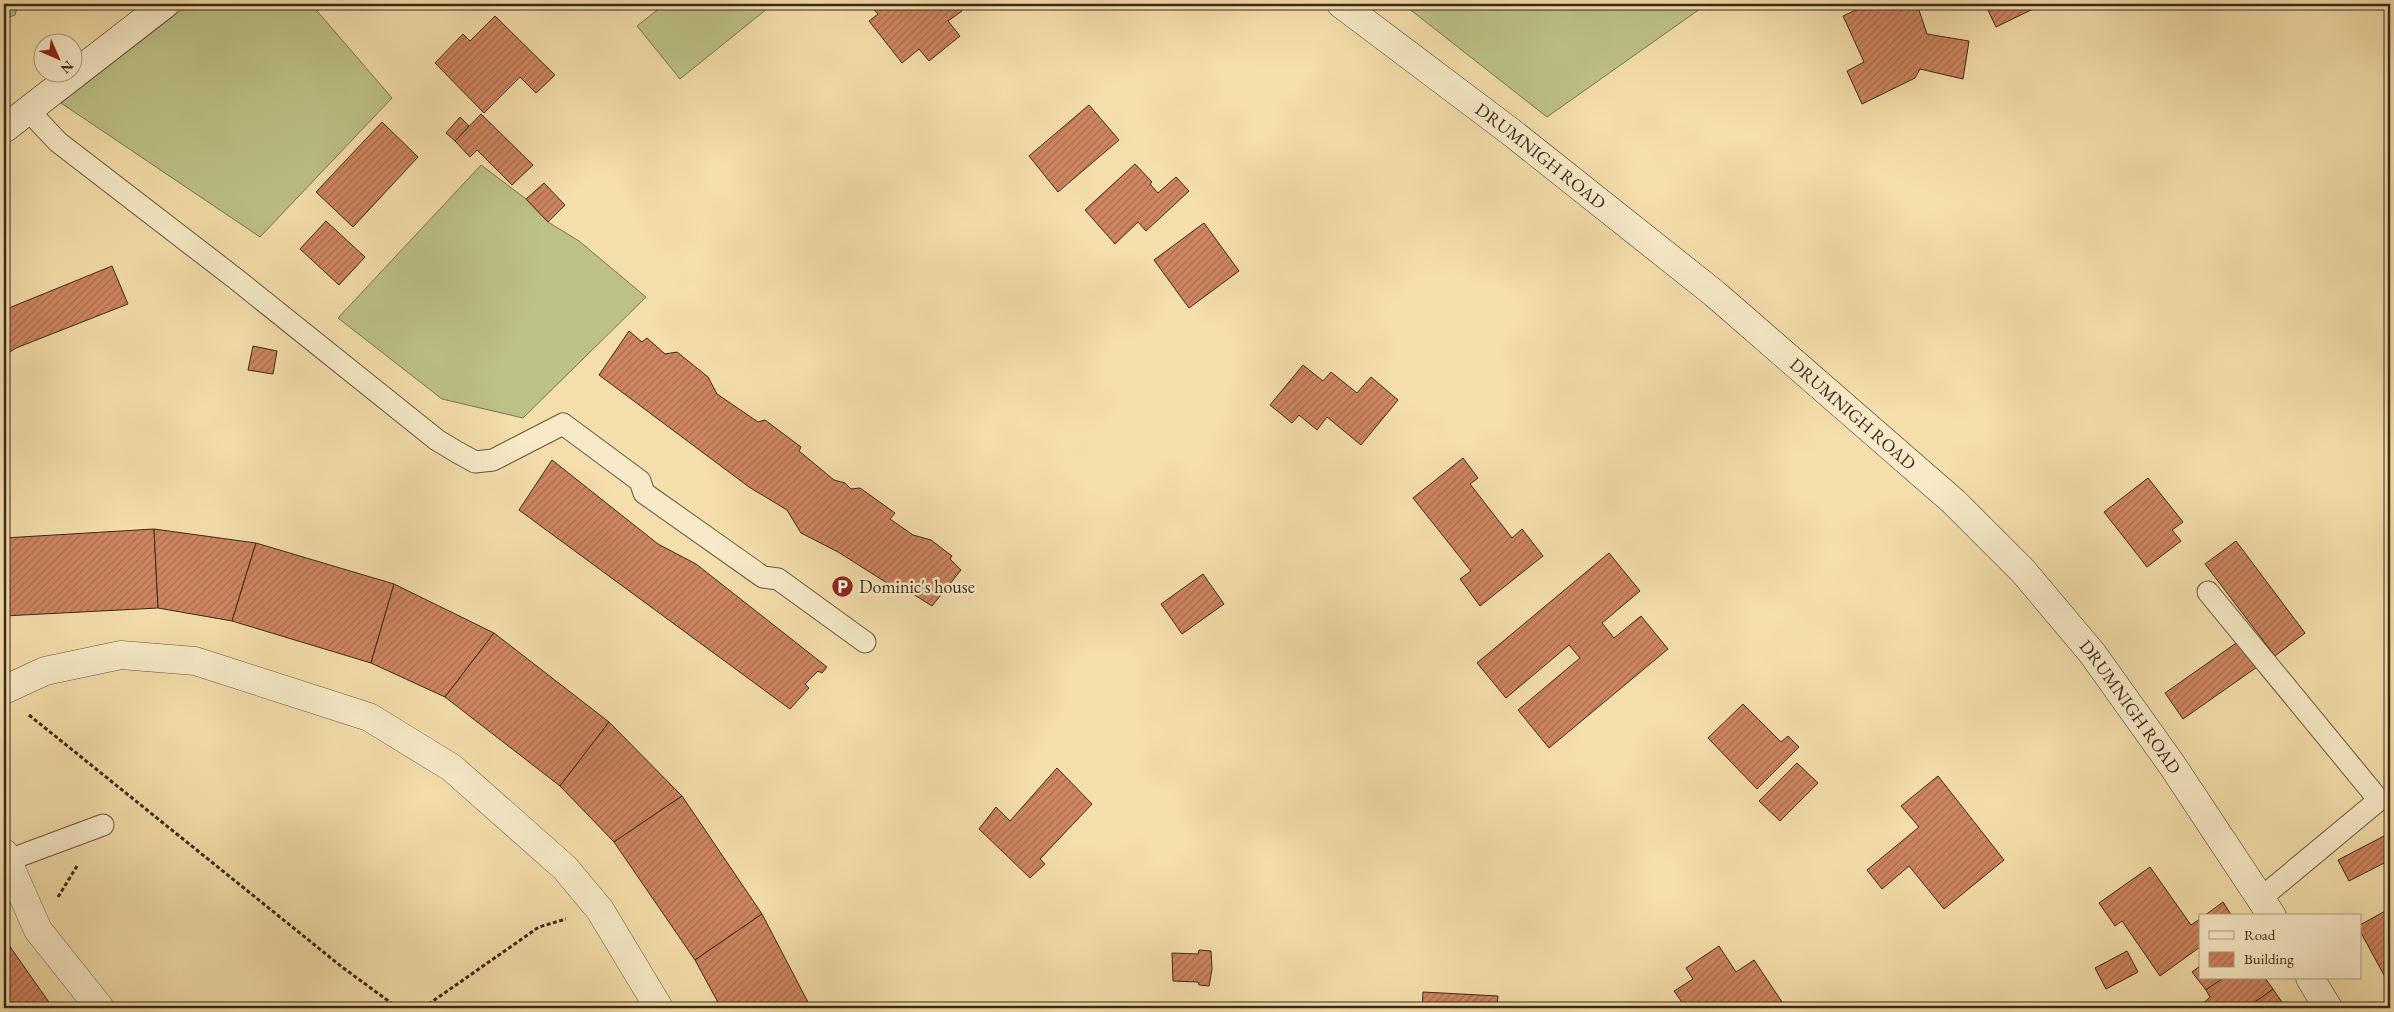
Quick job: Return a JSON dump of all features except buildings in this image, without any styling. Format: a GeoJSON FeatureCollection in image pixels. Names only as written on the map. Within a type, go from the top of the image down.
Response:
{"type":"FeatureCollection","features":[{"type":"Feature","properties":{"kind":"main road"},"geometry":{"type":"LineString","coordinates":[[4,129],[27,109],[165,4]]}},
{"type":"Feature","properties":{"kind":"main road","name":"DRUMNIGH ROAD"},"geometry":{"type":"LineString","coordinates":[[1341,4],[1511,132],[1715,294],[1954,502],[2023,571],[2092,653],[2172,765],[2267,907]]}},
{"type":"Feature","properties":{"kind":"main road"},"geometry":{"type":"LineString","coordinates":[[12,700],[45,671],[121,655],[195,661],[369,717],[452,768],[565,868],[600,910],[659,1008]]}},
{"type":"Feature","properties":{"kind":"main road"},"geometry":{"type":"LineString","coordinates":[[5,857],[38,930],[100,1008]]}},
{"type":"Feature","properties":{"kind":"main road"},"geometry":{"type":"LineString","coordinates":[[2311,980],[2328,1008]]}},
{"type":"Feature","properties":{"kind":"lane"},"geometry":{"type":"LineString","coordinates":[[27,109],[58,142],[236,279],[437,440],[475,462],[493,460],[562,424],[640,481],[644,494],[763,577],[778,579],[865,642]]}},
{"type":"Feature","properties":{"kind":"lane"},"geometry":{"type":"LineString","coordinates":[[2208,592],[2379,800],[2267,907]]}},
{"type":"Feature","properties":{"kind":"lane"},"geometry":{"type":"LineString","coordinates":[[5,857],[103,825]]}},
{"type":"Feature","properties":{"kind":"path"},"geometry":{"type":"LineString","coordinates":[[12,700],[335,961],[398,1008]]}},
{"type":"Feature","properties":{"kind":"path"},"geometry":{"type":"LineString","coordinates":[[38,930],[103,825]]}},
{"type":"Feature","properties":{"kind":"path"},"geometry":{"type":"LineString","coordinates":[[423,1008],[539,927],[600,910]]}},
{"type":"Feature","properties":{"kind":"green space"},"geometry":{"type":"Polygon","coordinates":[[[4,4],[18,4],[15,15],[4,19],[4,4]]]}},
{"type":"Feature","properties":{"kind":"green space"},"geometry":{"type":"Polygon","coordinates":[[[189,4],[311,4],[392,98],[260,237],[61,103],[189,4]]]}},
{"type":"Feature","properties":{"kind":"green space"},"geometry":{"type":"Polygon","coordinates":[[[665,4],[773,4],[680,79],[637,26],[665,4]]]}},
{"type":"Feature","properties":{"kind":"green space"},"geometry":{"type":"Polygon","coordinates":[[[1403,4],[1707,4],[1547,117],[1403,4]]]}},
{"type":"Feature","properties":{"kind":"green space"},"geometry":{"type":"Polygon","coordinates":[[[481,165],[526,199],[548,222],[579,241],[646,297],[523,418],[442,399],[338,318],[481,165]]]}},
{"type":"Feature","properties":{"kind":"place","name":"Dominic's house"},"geometry":{"type":"Point","coordinates":[843,587]}}]}
